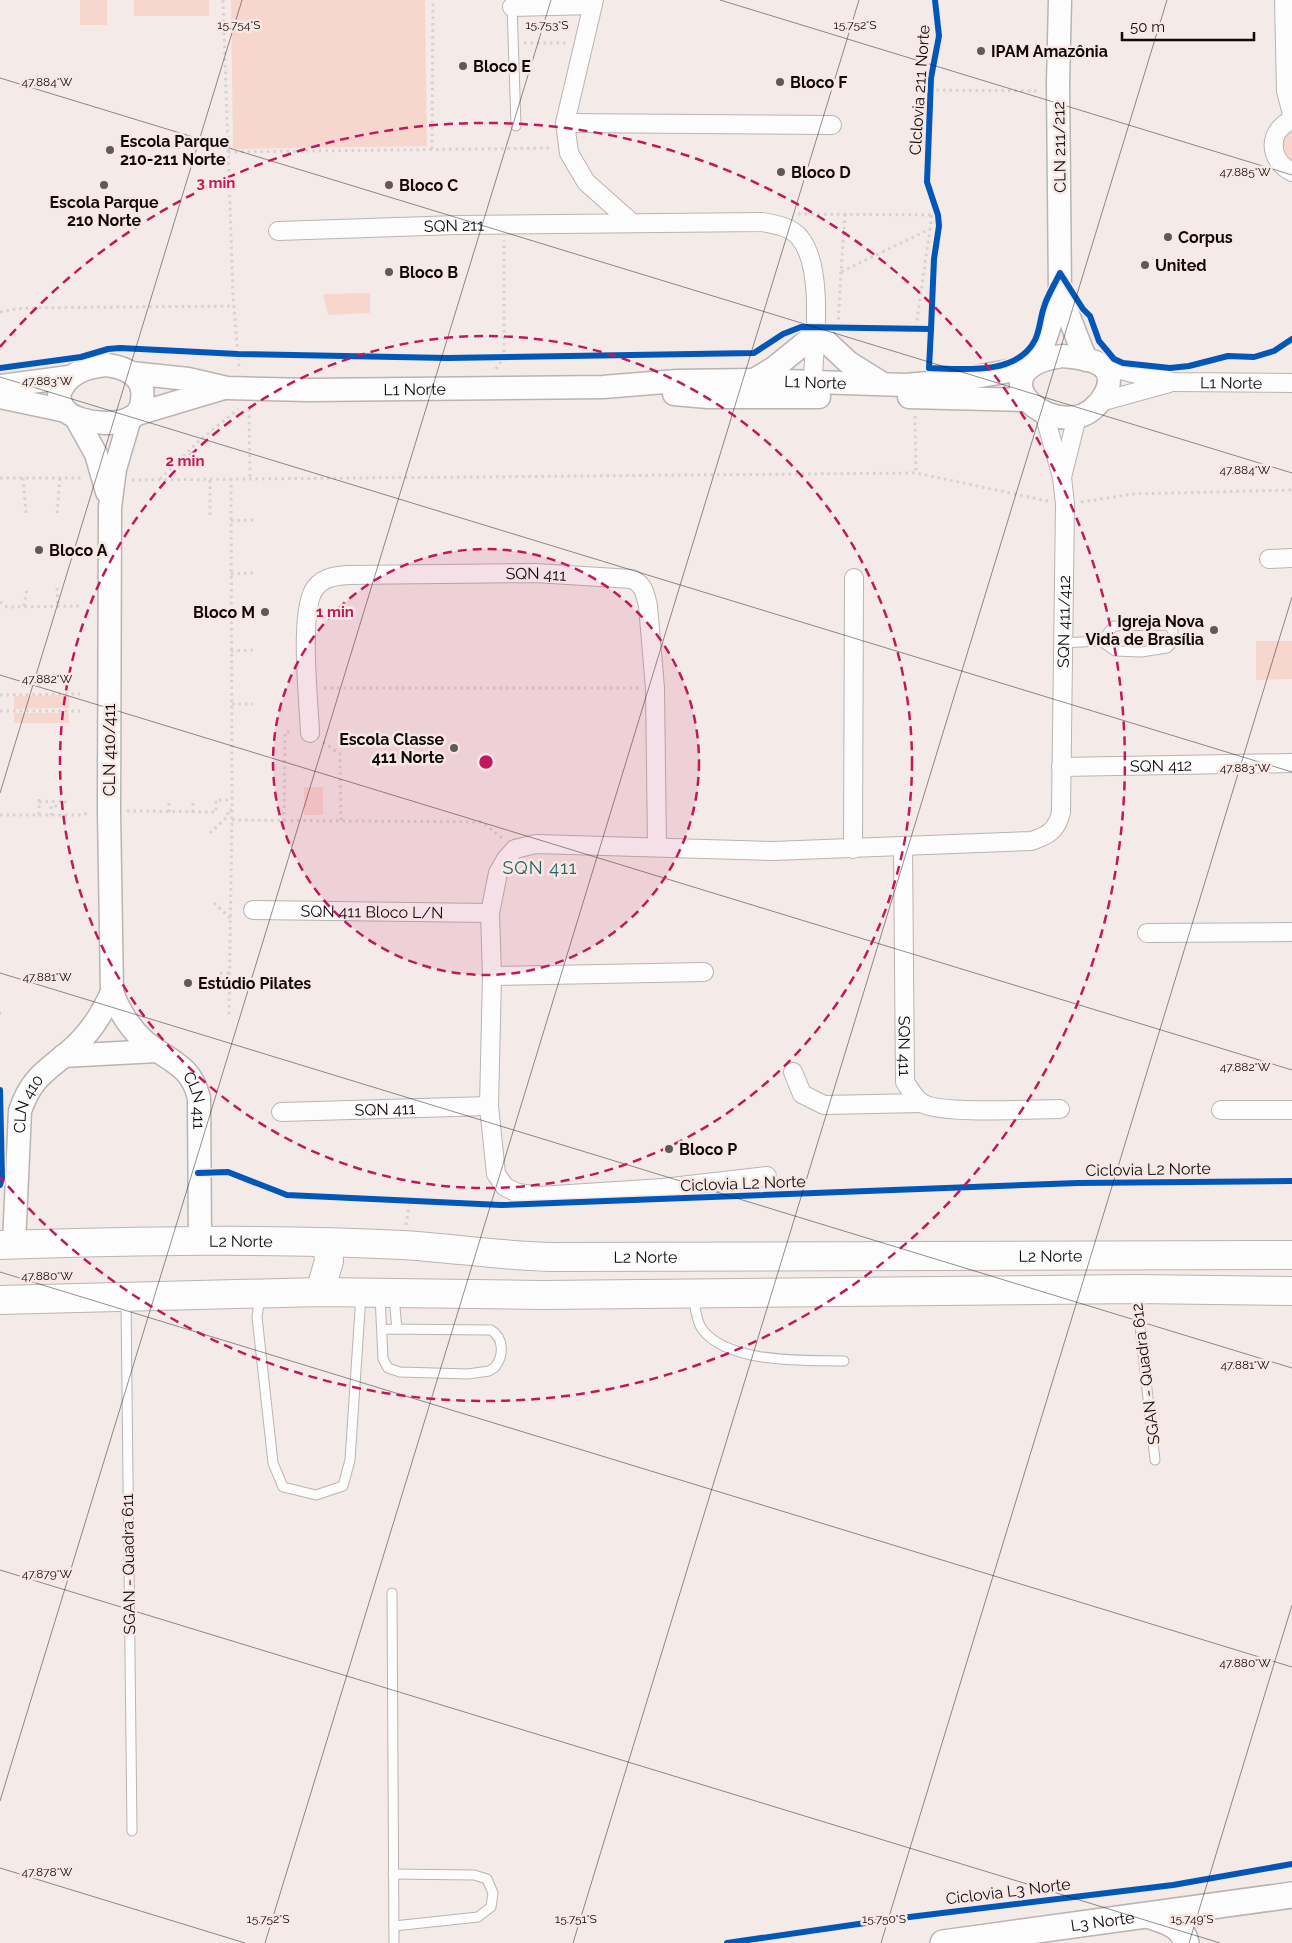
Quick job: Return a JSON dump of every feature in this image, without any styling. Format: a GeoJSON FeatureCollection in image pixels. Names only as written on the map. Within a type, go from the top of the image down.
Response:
{"type":"FeatureCollection","features":[{"type":"Feature","properties":{"kind":"main road","name":"L2 Norte"},"geometry":{"type":"LineString","coordinates":[[7,1245],[200,1242],[327,1243],[402,1245],[517,1256],[972,1258],[1292,1255]]}},
{"type":"Feature","properties":{"kind":"main road"},"geometry":{"type":"LineString","coordinates":[[320,1292],[329,1261],[327,1243]]}},
{"type":"Feature","properties":{"kind":"main road"},"geometry":{"type":"LineString","coordinates":[[959,1290],[956,1282],[962,1268],[972,1258]]}},
{"type":"Feature","properties":{"kind":"main road","name":"L2 Norte"},"geometry":{"type":"LineString","coordinates":[[0,1300],[320,1292],[543,1295],[1135,1289],[1292,1291]]}},
{"type":"Feature","properties":{"kind":"main road","name":"L3 Norte"},"geometry":{"type":"LineString","coordinates":[[943,1943],[1292,1895]]}},
{"type":"Feature","properties":{"kind":"main road"},"geometry":{"type":"LineString","coordinates":[[1150,1916],[1172,1924],[1181,1931],[1186,1943]]}},
{"type":"Feature","properties":{"kind":"street","name":"CLN 211/212"},"geometry":{"type":"LineString","coordinates":[[1032,365],[1060,294],[1058,92],[1060,0]]}},
{"type":"Feature","properties":{"kind":"street"},"geometry":{"type":"LineString","coordinates":[[1284,0],[1286,91],[1292,114]]}},
{"type":"Feature","properties":{"kind":"street"},"geometry":{"type":"LineString","coordinates":[[512,4],[593,3],[565,123],[569,153],[578,172],[600,196],[631,222]]}},
{"type":"Feature","properties":{"kind":"street"},"geometry":{"type":"LineString","coordinates":[[1292,120],[1278,128],[1272,145],[1278,162],[1292,172]]}},
{"type":"Feature","properties":{"kind":"street"},"geometry":{"type":"LineString","coordinates":[[565,123],[832,125]]}},
{"type":"Feature","properties":{"kind":"street","name":"SQN 211"},"geometry":{"type":"LineString","coordinates":[[278,231],[631,222],[762,222],[779,225],[792,232]]}},
{"type":"Feature","properties":{"kind":"street"},"geometry":{"type":"LineString","coordinates":[[792,232],[800,237],[810,256],[817,330],[812,389]]}},
{"type":"Feature","properties":{"kind":"street","name":"CLN 211/212"},"geometry":{"type":"LineString","coordinates":[[1060,294],[1094,363]]}},
{"type":"Feature","properties":{"kind":"street"},"geometry":{"type":"LineString","coordinates":[[754,380],[774,368],[817,330]]}},
{"type":"Feature","properties":{"kind":"street"},"geometry":{"type":"LineString","coordinates":[[817,330],[848,362],[882,384]]}},
{"type":"Feature","properties":{"kind":"street"},"geometry":{"type":"LineString","coordinates":[[1062,356],[1094,363],[1109,378],[1100,402],[1086,414],[1077,417],[1065,416],[1035,406],[1020,391],[1020,383],[1032,365],[1062,356]]}},
{"type":"Feature","properties":{"kind":"street","name":"L1 Norte"},"geometry":{"type":"LineString","coordinates":[[1094,363],[1172,382],[1292,384]]}},
{"type":"Feature","properties":{"kind":"street"},"geometry":{"type":"LineString","coordinates":[[0,386],[69,377],[93,367],[106,365],[117,366],[131,373],[139,380],[143,393],[142,405],[134,416],[108,423],[0,397]]}},
{"type":"Feature","properties":{"kind":"street","name":"L1 Norte"},"geometry":{"type":"LineString","coordinates":[[603,387],[708,397],[882,384],[906,385],[952,381],[1032,365]]}},
{"type":"Feature","properties":{"kind":"street","name":"L1 Norte"},"geometry":{"type":"LineString","coordinates":[[131,373],[188,379],[233,379],[319,390],[603,387],[677,381],[754,380],[812,389],[1035,406]]}},
{"type":"Feature","properties":{"kind":"street"},"geometry":{"type":"LineString","coordinates":[[69,377],[62,385],[59,395],[71,414]]}},
{"type":"Feature","properties":{"kind":"street","name":"L1 Norte"},"geometry":{"type":"LineString","coordinates":[[134,416],[233,379]]}},
{"type":"Feature","properties":{"kind":"street","name":"L1 Norte"},"geometry":{"type":"LineString","coordinates":[[1100,402],[1172,382]]}},
{"type":"Feature","properties":{"kind":"street","name":"SQN 411/412"},"geometry":{"type":"LineString","coordinates":[[1035,406],[1062,477],[1065,504],[1060,767]]}},
{"type":"Feature","properties":{"kind":"street","name":"CLN 410/411"},"geometry":{"type":"LineString","coordinates":[[71,414],[91,443],[108,479],[110,507],[109,811],[112,992]]}},
{"type":"Feature","properties":{"kind":"street","name":"CLN 410/411"},"geometry":{"type":"LineString","coordinates":[[108,479],[134,416]]}},
{"type":"Feature","properties":{"kind":"street","name":"SQN 411/412"},"geometry":{"type":"LineString","coordinates":[[1062,477],[1077,417]]}},
{"type":"Feature","properties":{"kind":"street"},"geometry":{"type":"LineString","coordinates":[[1269,558],[1292,558]]}},
{"type":"Feature","properties":{"kind":"street","name":"SQN 411"},"geometry":{"type":"LineString","coordinates":[[310,733],[306,618],[309,598],[315,587],[322,581],[348,575],[535,573],[621,577],[640,583],[648,606],[655,688],[657,848]]}},
{"type":"Feature","properties":{"kind":"street"},"geometry":{"type":"LineString","coordinates":[[853,849],[854,578]]}},
{"type":"Feature","properties":{"kind":"street","name":"SQN 412"},"geometry":{"type":"LineString","coordinates":[[1060,767],[1292,763]]}},
{"type":"Feature","properties":{"kind":"street"},"geometry":{"type":"LineString","coordinates":[[767,1176],[663,1188],[539,1196],[518,1193],[505,1187],[496,1174],[489,1106],[492,976],[490,913],[498,873],[515,849],[536,844],[718,850],[853,849],[1030,841],[1045,836],[1055,829],[1059,822],[1060,767]]}},
{"type":"Feature","properties":{"kind":"street","name":"SQN 411"},"geometry":{"type":"LineString","coordinates":[[902,846],[906,1082],[912,1094],[922,1103]]}},
{"type":"Feature","properties":{"kind":"street","name":"SQN 411 Bloco L/N"},"geometry":{"type":"LineString","coordinates":[[253,910],[490,913]]}},
{"type":"Feature","properties":{"kind":"street"},"geometry":{"type":"LineString","coordinates":[[1147,933],[1292,932]]}},
{"type":"Feature","properties":{"kind":"street"},"geometry":{"type":"LineString","coordinates":[[492,976],[704,972]]}},
{"type":"Feature","properties":{"kind":"street","name":"CLN 411"},"geometry":{"type":"LineString","coordinates":[[112,992],[122,1015],[132,1028],[157,1051],[188,1073],[196,1087],[199,1098],[200,1242]]}},
{"type":"Feature","properties":{"kind":"street","name":"CLN 410"},"geometry":{"type":"LineString","coordinates":[[7,1245],[20,1111],[31,1085],[93,1026],[112,992]]}},
{"type":"Feature","properties":{"kind":"street"},"geometry":{"type":"LineString","coordinates":[[63,1056],[157,1051]]}},
{"type":"Feature","properties":{"kind":"street"},"geometry":{"type":"LineString","coordinates":[[793,1072],[802,1094],[824,1105],[922,1103],[942,1109],[1060,1109]]}},
{"type":"Feature","properties":{"kind":"street","name":"SQN 411"},"geometry":{"type":"LineString","coordinates":[[281,1112],[489,1106]]}},
{"type":"Feature","properties":{"kind":"street"},"geometry":{"type":"LineString","coordinates":[[1221,1110],[1292,1110]]}},
{"type":"Feature","properties":{"kind":"lane"},"geometry":{"type":"LineString","coordinates":[[512,4],[516,126]]}},
{"type":"Feature","properties":{"kind":"lane"},"geometry":{"type":"LineString","coordinates":[[1062,643],[1101,641],[1115,651],[1141,652],[1167,648],[1172,643],[1173,631],[1168,625],[1159,624],[1114,626],[1101,641]]}},
{"type":"Feature","properties":{"kind":"lane","name":"SGAN - Quadra 612"},"geometry":{"type":"LineString","coordinates":[[1135,1289],[1155,1460]]}},
{"type":"Feature","properties":{"kind":"lane"},"geometry":{"type":"LineString","coordinates":[[260,1294],[257,1317],[273,1463],[283,1487],[316,1496],[343,1486],[350,1460],[378,1292]]}},
{"type":"Feature","properties":{"kind":"lane"},"geometry":{"type":"LineString","coordinates":[[378,1292],[383,1359],[388,1368],[395,1371],[468,1374],[489,1371],[500,1362],[501,1346],[499,1337],[491,1330],[382,1329]]}},
{"type":"Feature","properties":{"kind":"lane"},"geometry":{"type":"LineString","coordinates":[[378,1292],[397,1329]]}},
{"type":"Feature","properties":{"kind":"lane"},"geometry":{"type":"LineString","coordinates":[[692,1293],[700,1327],[713,1340],[735,1350],[766,1358],[844,1361]]}},
{"type":"Feature","properties":{"kind":"lane","name":"SGAN - Quadra 611"},"geometry":{"type":"LineString","coordinates":[[126,1298],[132,1831]]}},
{"type":"Feature","properties":{"kind":"lane"},"geometry":{"type":"LineString","coordinates":[[392,1593],[392,1874],[394,1943]]}},
{"type":"Feature","properties":{"kind":"lane"},"geometry":{"type":"LineString","coordinates":[[392,1874],[474,1875],[487,1879],[493,1893],[491,1907],[478,1917],[394,1926]]}},
{"type":"Feature","properties":{"kind":"path"},"geometry":{"type":"LineString","coordinates":[[223,0],[234,306],[238,354],[233,379]]}},
{"type":"Feature","properties":{"kind":"path"},"geometry":{"type":"LineString","coordinates":[[432,149],[433,0]]}},
{"type":"Feature","properties":{"kind":"path"},"geometry":{"type":"LineString","coordinates":[[513,43],[584,42]]}},
{"type":"Feature","properties":{"kind":"path"},"geometry":{"type":"LineString","coordinates":[[930,87],[1058,92]]}},
{"type":"Feature","properties":{"kind":"path"},"geometry":{"type":"LineString","coordinates":[[228,152],[552,148],[553,138]]}},
{"type":"Feature","properties":{"kind":"path"},"geometry":{"type":"LineString","coordinates":[[935,207],[936,242]]}},
{"type":"Feature","properties":{"kind":"path"},"geometry":{"type":"LineString","coordinates":[[792,232],[794,214],[935,215]]}},
{"type":"Feature","properties":{"kind":"path"},"geometry":{"type":"LineString","coordinates":[[839,330],[845,214]]}},
{"type":"Feature","properties":{"kind":"path"},"geometry":{"type":"LineString","coordinates":[[916,328],[930,229],[935,215]]}},
{"type":"Feature","properties":{"kind":"path"},"geometry":{"type":"LineString","coordinates":[[495,370],[504,357],[504,225]]}},
{"type":"Feature","properties":{"kind":"path"},"geometry":{"type":"LineString","coordinates":[[841,272],[930,229]]}},
{"type":"Feature","properties":{"kind":"path"},"geometry":{"type":"LineString","coordinates":[[0,312],[23,308],[234,306]]}},
{"type":"Feature","properties":{"kind":"path"},"geometry":{"type":"LineString","coordinates":[[817,330],[839,330],[848,326]]}},
{"type":"Feature","properties":{"kind":"path"},"geometry":{"type":"LineString","coordinates":[[906,327],[923,328]]}},
{"type":"Feature","properties":{"kind":"path"},"geometry":{"type":"LineString","coordinates":[[228,354],[248,354]]}},
{"type":"Feature","properties":{"kind":"path"},"geometry":{"type":"LineString","coordinates":[[494,357],[514,357]]}},
{"type":"Feature","properties":{"kind":"path"},"geometry":{"type":"LineString","coordinates":[[160,479],[199,441],[239,408]]}},
{"type":"Feature","properties":{"kind":"path"},"geometry":{"type":"LineString","coordinates":[[249,409],[250,478]]}},
{"type":"Feature","properties":{"kind":"path"},"geometry":{"type":"LineString","coordinates":[[915,409],[916,473]]}},
{"type":"Feature","properties":{"kind":"path"},"geometry":{"type":"LineString","coordinates":[[0,478],[160,479],[916,473],[1065,504],[1133,494],[1292,490]]}},
{"type":"Feature","properties":{"kind":"path"},"geometry":{"type":"LineString","coordinates":[[23,478],[26,513]]}},
{"type":"Feature","properties":{"kind":"path"},"geometry":{"type":"LineString","coordinates":[[57,512],[60,478]]}},
{"type":"Feature","properties":{"kind":"path"},"geometry":{"type":"LineString","coordinates":[[210,478],[210,515]]}},
{"type":"Feature","properties":{"kind":"path"},"geometry":{"type":"LineString","coordinates":[[229,1014],[232,820],[231,478]]}},
{"type":"Feature","properties":{"kind":"path"},"geometry":{"type":"LineString","coordinates":[[231,521],[254,520]]}},
{"type":"Feature","properties":{"kind":"path"},"geometry":{"type":"LineString","coordinates":[[231,574],[253,573]]}},
{"type":"Feature","properties":{"kind":"path"},"geometry":{"type":"LineString","coordinates":[[24,606],[27,588]]}},
{"type":"Feature","properties":{"kind":"path"},"geometry":{"type":"LineString","coordinates":[[57,588],[58,606]]}},
{"type":"Feature","properties":{"kind":"path"},"geometry":{"type":"LineString","coordinates":[[0,602],[7,607],[80,606]]}},
{"type":"Feature","properties":{"kind":"path"},"geometry":{"type":"LineString","coordinates":[[231,651],[254,650]]}},
{"type":"Feature","properties":{"kind":"path"},"geometry":{"type":"LineString","coordinates":[[308,688],[655,688]]}},
{"type":"Feature","properties":{"kind":"path"},"geometry":{"type":"LineString","coordinates":[[0,695],[80,694]]}},
{"type":"Feature","properties":{"kind":"path"},"geometry":{"type":"LineString","coordinates":[[232,704],[253,704]]}},
{"type":"Feature","properties":{"kind":"path"},"geometry":{"type":"LineString","coordinates":[[0,711],[80,711]]}},
{"type":"Feature","properties":{"kind":"path"},"geometry":{"type":"LineString","coordinates":[[284,821],[285,732],[310,733],[340,754],[341,821]]}},
{"type":"Feature","properties":{"kind":"path"},"geometry":{"type":"LineString","coordinates":[[169,799],[169,812]]}},
{"type":"Feature","properties":{"kind":"path"},"geometry":{"type":"LineString","coordinates":[[193,799],[193,812]]}},
{"type":"Feature","properties":{"kind":"path"},"geometry":{"type":"LineString","coordinates":[[126,811],[216,812],[216,800],[232,800]]}},
{"type":"Feature","properties":{"kind":"path"},"geometry":{"type":"LineString","coordinates":[[39,815],[39,801],[65,801],[65,806],[51,806],[51,815]]}},
{"type":"Feature","properties":{"kind":"path"},"geometry":{"type":"LineString","coordinates":[[210,833],[228,816],[228,810],[232,810]]}},
{"type":"Feature","properties":{"kind":"path"},"geometry":{"type":"LineString","coordinates":[[0,815],[80,815],[97,812]]}},
{"type":"Feature","properties":{"kind":"path"},"geometry":{"type":"LineString","coordinates":[[232,820],[482,822],[515,849]]}},
{"type":"Feature","properties":{"kind":"path"},"geometry":{"type":"LineString","coordinates":[[214,903],[230,918]]}},
{"type":"Feature","properties":{"kind":"path"},"geometry":{"type":"LineString","coordinates":[[220,973],[230,973]]}},
{"type":"Feature","properties":{"kind":"path"},"geometry":{"type":"LineString","coordinates":[[401,1200],[420,1201]]}},
{"type":"Feature","properties":{"kind":"shaded area"},"geometry":{"type":"Polygon","coordinates":[[[80,0],[107,0],[107,25],[80,25],[80,0]]]}},
{"type":"Feature","properties":{"kind":"shaded area"},"geometry":{"type":"Polygon","coordinates":[[[134,0],[209,0],[209,16],[134,16],[134,0]]]}},
{"type":"Feature","properties":{"kind":"shaded area"},"geometry":{"type":"Polygon","coordinates":[[[231,0],[425,0],[427,146],[233,149],[231,0]]]}},
{"type":"Feature","properties":{"kind":"shaded area"},"geometry":{"type":"Polygon","coordinates":[[[1292,130],[1292,165],[1286,161],[1281,143],[1288,132],[1292,130]]]}},
{"type":"Feature","properties":{"kind":"shaded area"},"geometry":{"type":"Polygon","coordinates":[[[370,293],[370,313],[328,315],[323,294],[370,293]]]}},
{"type":"Feature","properties":{"kind":"shaded area"},"geometry":{"type":"Polygon","coordinates":[[[1256,641],[1292,641],[1292,679],[1256,680],[1256,641]]]}},
{"type":"Feature","properties":{"kind":"shaded area"},"geometry":{"type":"Polygon","coordinates":[[[69,695],[69,708],[14,709],[14,696],[69,695]]]}},
{"type":"Feature","properties":{"kind":"shaded area"},"geometry":{"type":"Polygon","coordinates":[[[14,713],[69,713],[69,723],[14,723],[14,713]]]}},
{"type":"Feature","properties":{"kind":"shaded area"},"geometry":{"type":"Polygon","coordinates":[[[304,787],[323,787],[323,815],[304,815],[304,787]]]}},
{"type":"Feature","properties":{"kind":"cycle path","name":"Clclovia 211 Norte"},"geometry":{"type":"LineString","coordinates":[[931,329],[934,259],[939,226],[938,215],[927,182],[931,78],[939,36],[935,0]]}},
{"type":"Feature","properties":{"kind":"cycle path"},"geometry":{"type":"LineString","coordinates":[[0,368],[81,357],[108,349],[120,348],[238,354],[447,358],[754,353],[783,334],[801,327],[931,329],[929,368],[988,368],[1015,360],[1027,352],[1037,336],[1045,303],[1060,273],[1083,309],[1090,316],[1099,341],[1114,359],[1123,363],[1170,368],[1189,366],[1228,356],[1254,357],[1274,351],[1292,339]]}},
{"type":"Feature","properties":{"kind":"cycle path"},"geometry":{"type":"LineString","coordinates":[[0,1090],[2,1178],[0,1185]]}},
{"type":"Feature","properties":{"kind":"cycle path","name":"Ciclovia L2 Norte"},"geometry":{"type":"LineString","coordinates":[[198,1173],[228,1172],[287,1195],[501,1205],[1078,1183],[1292,1181]]}},
{"type":"Feature","properties":{"kind":"cycle path","name":"Ciclovia L3 Norte"},"geometry":{"type":"LineString","coordinates":[[727,1943],[893,1919],[1173,1885],[1292,1864]]}},
{"type":"Feature","properties":{"kind":"place","name":"IPAM Amazônia"},"geometry":{"type":"Point","coordinates":[981,51]}},
{"type":"Feature","properties":{"kind":"place","name":"Bloco E"},"geometry":{"type":"Point","coordinates":[463,66]}},
{"type":"Feature","properties":{"kind":"place","name":"Bloco F"},"geometry":{"type":"Point","coordinates":[780,82]}},
{"type":"Feature","properties":{"kind":"place","name":"Escola Parque 210-211 Norte"},"geometry":{"type":"Point","coordinates":[110,150]}},
{"type":"Feature","properties":{"kind":"place","name":"Bloco D"},"geometry":{"type":"Point","coordinates":[781,172]}},
{"type":"Feature","properties":{"kind":"place","name":"Escola Parque 210 Norte"},"geometry":{"type":"Point","coordinates":[104,185]}},
{"type":"Feature","properties":{"kind":"place","name":"Bloco C"},"geometry":{"type":"Point","coordinates":[389,185]}},
{"type":"Feature","properties":{"kind":"place","name":"Corpus"},"geometry":{"type":"Point","coordinates":[1168,237]}},
{"type":"Feature","properties":{"kind":"place","name":"United"},"geometry":{"type":"Point","coordinates":[1145,265]}},
{"type":"Feature","properties":{"kind":"place","name":"Bloco B"},"geometry":{"type":"Point","coordinates":[389,272]}},
{"type":"Feature","properties":{"kind":"place","name":"Bloco A"},"geometry":{"type":"Point","coordinates":[39,550]}},
{"type":"Feature","properties":{"kind":"place","name":"Bloco M"},"geometry":{"type":"Point","coordinates":[265,612]}},
{"type":"Feature","properties":{"kind":"place","name":"Igreja Nova Vida de Brasília"},"geometry":{"type":"Point","coordinates":[1214,630]}},
{"type":"Feature","properties":{"kind":"place","name":"Escola Classe 411 Norte"},"geometry":{"type":"Point","coordinates":[454,748]}},
{"type":"Feature","properties":{"kind":"place","name":"Estúdio Pilates"},"geometry":{"type":"Point","coordinates":[188,983]}},
{"type":"Feature","properties":{"kind":"place","name":"Bloco P"},"geometry":{"type":"Point","coordinates":[669,1149]}},
{"type":"Feature","properties":{"kind":"district","name":"SQN 411"},"geometry":{"type":"Point","coordinates":[540,868]}}]}
